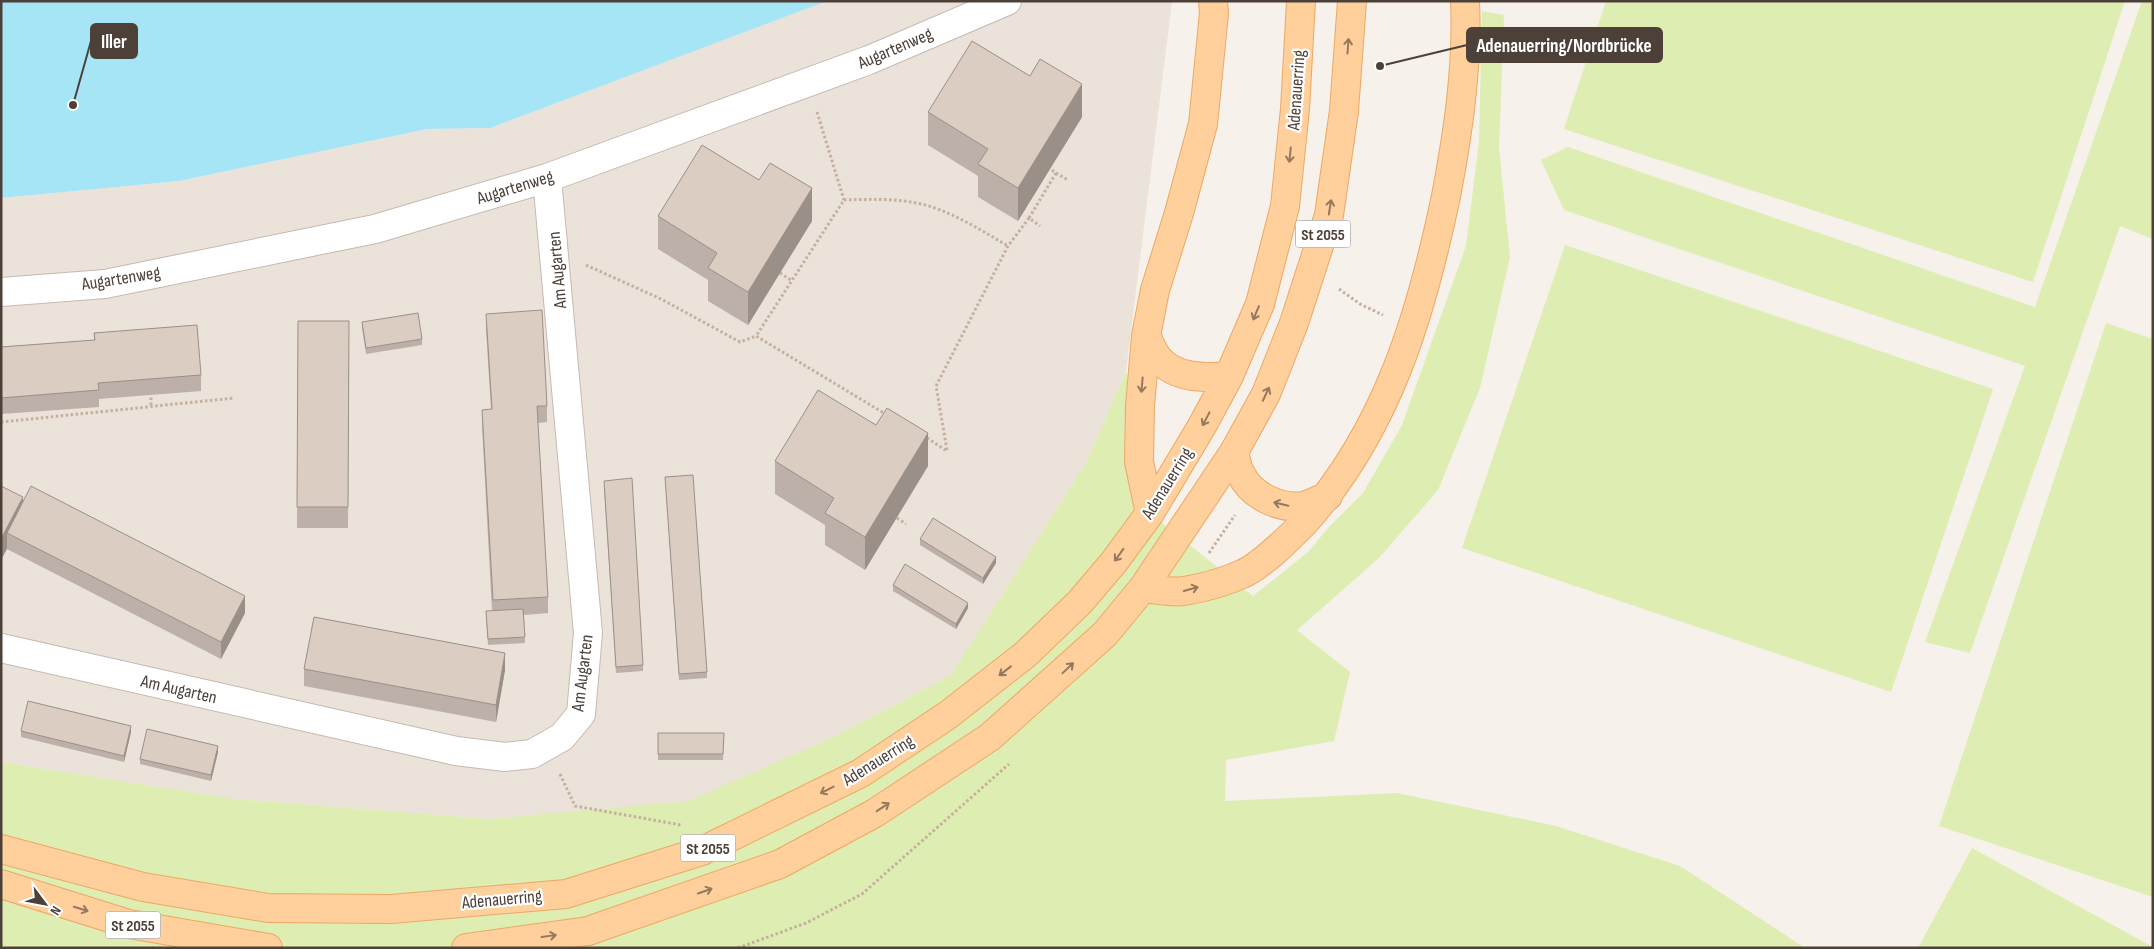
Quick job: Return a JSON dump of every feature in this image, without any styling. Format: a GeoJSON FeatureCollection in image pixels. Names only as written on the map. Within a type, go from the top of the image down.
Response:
{"type":"FeatureCollection","features":[{"type":"Feature","properties":{"kind":"main road"},"geometry":{"type":"LineString","coordinates":[[1150,513],[1139,462],[1140,406],[1146,336],[1155,290],[1179,213],[1203,124],[1214,1]]}},
{"type":"Feature","properties":{"kind":"main road","name":"Adenauerring"},"geometry":{"type":"LineString","coordinates":[[1,849],[143,887],[268,908],[391,909],[566,894],[702,851],[861,773],[948,715],[1026,654],[1080,602],[1114,562],[1150,513],[1202,426],[1229,376],[1260,304],[1285,206],[1295,109],[1302,1]]}},
{"type":"Feature","properties":{"kind":"main road","name":"St 2055"},"geometry":{"type":"LineString","coordinates":[[466,948],[588,931],[780,864],[875,812],[990,736],[1105,634],[1143,588],[1234,452],[1273,376],[1294,323],[1329,215],[1344,110],[1352,1]]}},
{"type":"Feature","properties":{"kind":"main road"},"geometry":{"type":"LineString","coordinates":[[1143,588],[1183,591],[1243,574],[1287,540],[1328,496],[1348,468],[1384,401],[1416,318],[1437,238],[1456,145],[1466,28],[1465,1]]}},
{"type":"Feature","properties":{"kind":"main road"},"geometry":{"type":"LineString","coordinates":[[1146,336],[1159,359],[1178,372],[1210,378],[1229,376]]}},
{"type":"Feature","properties":{"kind":"main road"},"geometry":{"type":"LineString","coordinates":[[1234,452],[1241,475],[1253,490],[1268,500],[1284,506],[1303,506],[1328,496]]}},
{"type":"Feature","properties":{"kind":"main road","name":"St 2055"},"geometry":{"type":"LineString","coordinates":[[1,884],[129,924],[268,948]]}},
{"type":"Feature","properties":{"kind":"street","name":"Augartenweg"},"geometry":{"type":"LineString","coordinates":[[1,292],[105,284],[374,229],[547,178],[808,83],[1007,1]]}},
{"type":"Feature","properties":{"kind":"street","name":"Am Augarten"},"geometry":{"type":"LineString","coordinates":[[1,648],[456,751],[505,757],[532,754],[562,737],[581,714],[588,633],[556,252],[547,178]]}},
{"type":"Feature","properties":{"kind":"path"},"geometry":{"type":"LineString","coordinates":[[808,83],[844,200]]}},
{"type":"Feature","properties":{"kind":"path"},"geometry":{"type":"LineString","coordinates":[[1050,169],[1068,180]]}},
{"type":"Feature","properties":{"kind":"path"},"geometry":{"type":"LineString","coordinates":[[922,436],[948,451],[936,386],[1008,246],[1029,218],[1056,173]]}},
{"type":"Feature","properties":{"kind":"path"},"geometry":{"type":"LineString","coordinates":[[844,200],[885,199],[932,207],[972,225],[1008,246]]}},
{"type":"Feature","properties":{"kind":"path"},"geometry":{"type":"LineString","coordinates":[[556,252],[661,299],[740,342],[756,336],[844,200]]}},
{"type":"Feature","properties":{"kind":"path"},"geometry":{"type":"LineString","coordinates":[[1029,218],[1040,226]]}},
{"type":"Feature","properties":{"kind":"path"},"geometry":{"type":"LineString","coordinates":[[780,273],[791,280]]}},
{"type":"Feature","properties":{"kind":"path"},"geometry":{"type":"LineString","coordinates":[[1339,290],[1360,304],[1384,315],[1416,318]]}},
{"type":"Feature","properties":{"kind":"path"},"geometry":{"type":"LineString","coordinates":[[756,336],[889,416]]}},
{"type":"Feature","properties":{"kind":"path"},"geometry":{"type":"LineString","coordinates":[[151,395],[151,405]]}},
{"type":"Feature","properties":{"kind":"path"},"geometry":{"type":"LineString","coordinates":[[1,422],[50,418],[151,405],[234,398]]}},
{"type":"Feature","properties":{"kind":"path"},"geometry":{"type":"LineString","coordinates":[[50,410],[50,418]]}},
{"type":"Feature","properties":{"kind":"path"},"geometry":{"type":"LineString","coordinates":[[897,518],[906,524]]}},
{"type":"Feature","properties":{"kind":"path"},"geometry":{"type":"LineString","coordinates":[[547,746],[574,806],[681,824],[702,851]]}},
{"type":"Feature","properties":{"kind":"shaded area"},"geometry":{"type":"Polygon","coordinates":[[[827,1],[1172,1],[1126,371],[1086,463],[951,675],[840,734],[689,802],[490,819],[234,799],[1,762],[1,198],[179,181],[427,129],[490,128],[827,1]]]}},
{"type":"Feature","properties":{"kind":"green space"},"geometry":{"type":"Polygon","coordinates":[[[1606,1],[2125,1],[2033,282],[1564,129],[1606,1]]]}},
{"type":"Feature","properties":{"kind":"green space"},"geometry":{"type":"Polygon","coordinates":[[[2142,1],[2153,1],[2153,239],[2120,226],[1970,653],[1925,642],[2025,366],[1564,210],[1541,160],[1568,147],[2035,307],[2142,1]]]}},
{"type":"Feature","properties":{"kind":"green space"},"geometry":{"type":"Polygon","coordinates":[[[1482,11],[1504,15],[1499,148],[1510,257],[1480,388],[1438,490],[1379,558],[1297,630],[1350,672],[1334,741],[1226,760],[1225,801],[1397,793],[1556,826],[1680,866],[1805,948],[1,948],[1,762],[235,799],[490,819],[689,801],[840,734],[951,675],[1086,463],[1126,371],[1150,513],[1253,596],[1308,552],[1329,527],[1363,493],[1402,425],[1466,246],[1479,142],[1482,11]]]}},
{"type":"Feature","properties":{"kind":"green space"},"geometry":{"type":"Polygon","coordinates":[[[1565,245],[1993,389],[1891,692],[1462,548],[1565,245]]]}},
{"type":"Feature","properties":{"kind":"green space"},"geometry":{"type":"Polygon","coordinates":[[[2106,323],[2153,339],[2153,897],[1939,826],[2106,323]]]}},
{"type":"Feature","properties":{"kind":"green space"},"geometry":{"type":"Polygon","coordinates":[[[1972,848],[2153,947],[2153,948],[1918,948],[1972,848]]]}},
{"type":"Feature","properties":{"kind":"water"},"geometry":{"type":"Polygon","coordinates":[[[1,1],[827,1],[490,128],[427,129],[179,181],[1,198],[1,1]]]}},
{"type":"Feature","properties":{"kind":"building"},"geometry":{"type":"Polygon","coordinates":[[[972,41],[1030,76],[1040,59],[1082,84],[1018,188],[978,164],[988,149],[928,112],[972,41]]]}},
{"type":"Feature","properties":{"kind":"building"},"geometry":{"type":"Polygon","coordinates":[[[702,145],[759,180],[770,163],[812,188],[748,292],[708,268],[717,253],[658,216],[702,145]]]}},
{"type":"Feature","properties":{"kind":"building"},"geometry":{"type":"Polygon","coordinates":[[[542,310],[547,406],[537,406],[548,597],[493,600],[482,410],[492,409],[486,314],[542,310]]]}},
{"type":"Feature","properties":{"kind":"building"},"geometry":{"type":"Polygon","coordinates":[[[418,313],[422,339],[366,348],[362,322],[418,313]]]}},
{"type":"Feature","properties":{"kind":"building"},"geometry":{"type":"Polygon","coordinates":[[[298,321],[349,321],[348,507],[297,507],[298,321]]]}},
{"type":"Feature","properties":{"kind":"building"},"geometry":{"type":"Polygon","coordinates":[[[197,325],[201,375],[98,383],[99,390],[1,398],[1,347],[95,340],[94,333],[197,325]]]}},
{"type":"Feature","properties":{"kind":"building"},"geometry":{"type":"Polygon","coordinates":[[[818,390],[876,425],[887,408],[928,433],[865,537],[825,513],[834,498],[775,461],[818,390]]]}},
{"type":"Feature","properties":{"kind":"building"},"geometry":{"type":"Polygon","coordinates":[[[693,475],[707,672],[679,674],[665,477],[693,475]]]}},
{"type":"Feature","properties":{"kind":"building"},"geometry":{"type":"Polygon","coordinates":[[[632,478],[643,665],[616,667],[604,481],[632,478]]]}},
{"type":"Feature","properties":{"kind":"building"},"geometry":{"type":"Polygon","coordinates":[[[1,486],[23,497],[1,539],[1,486]]]}},
{"type":"Feature","properties":{"kind":"building"},"geometry":{"type":"Polygon","coordinates":[[[31,486],[245,596],[221,642],[7,533],[31,486]]]}},
{"type":"Feature","properties":{"kind":"building"},"geometry":{"type":"Polygon","coordinates":[[[933,518],[996,557],[983,578],[920,539],[933,518]]]}},
{"type":"Feature","properties":{"kind":"building"},"geometry":{"type":"Polygon","coordinates":[[[905,564],[968,603],[956,624],[893,585],[905,564]]]}},
{"type":"Feature","properties":{"kind":"building"},"geometry":{"type":"Polygon","coordinates":[[[523,609],[525,637],[488,639],[486,611],[523,609]]]}},
{"type":"Feature","properties":{"kind":"building"},"geometry":{"type":"Polygon","coordinates":[[[314,617],[505,653],[496,705],[304,669],[314,617]]]}},
{"type":"Feature","properties":{"kind":"building"},"geometry":{"type":"Polygon","coordinates":[[[28,701],[131,726],[124,756],[21,731],[28,701]]]}},
{"type":"Feature","properties":{"kind":"building"},"geometry":{"type":"Polygon","coordinates":[[[147,729],[218,746],[211,775],[140,759],[147,729]]]}},
{"type":"Feature","properties":{"kind":"building"},"geometry":{"type":"Polygon","coordinates":[[[658,733],[724,733],[723,754],[658,754],[658,733]]]}},
{"type":"Feature","properties":{"kind":"place","name":"Adenauerring/Nordbrücke"},"geometry":{"type":"Point","coordinates":[1380,66]}},
{"type":"Feature","properties":{"kind":"place","name":"Iller"},"geometry":{"type":"Point","coordinates":[73,105]}}]}
